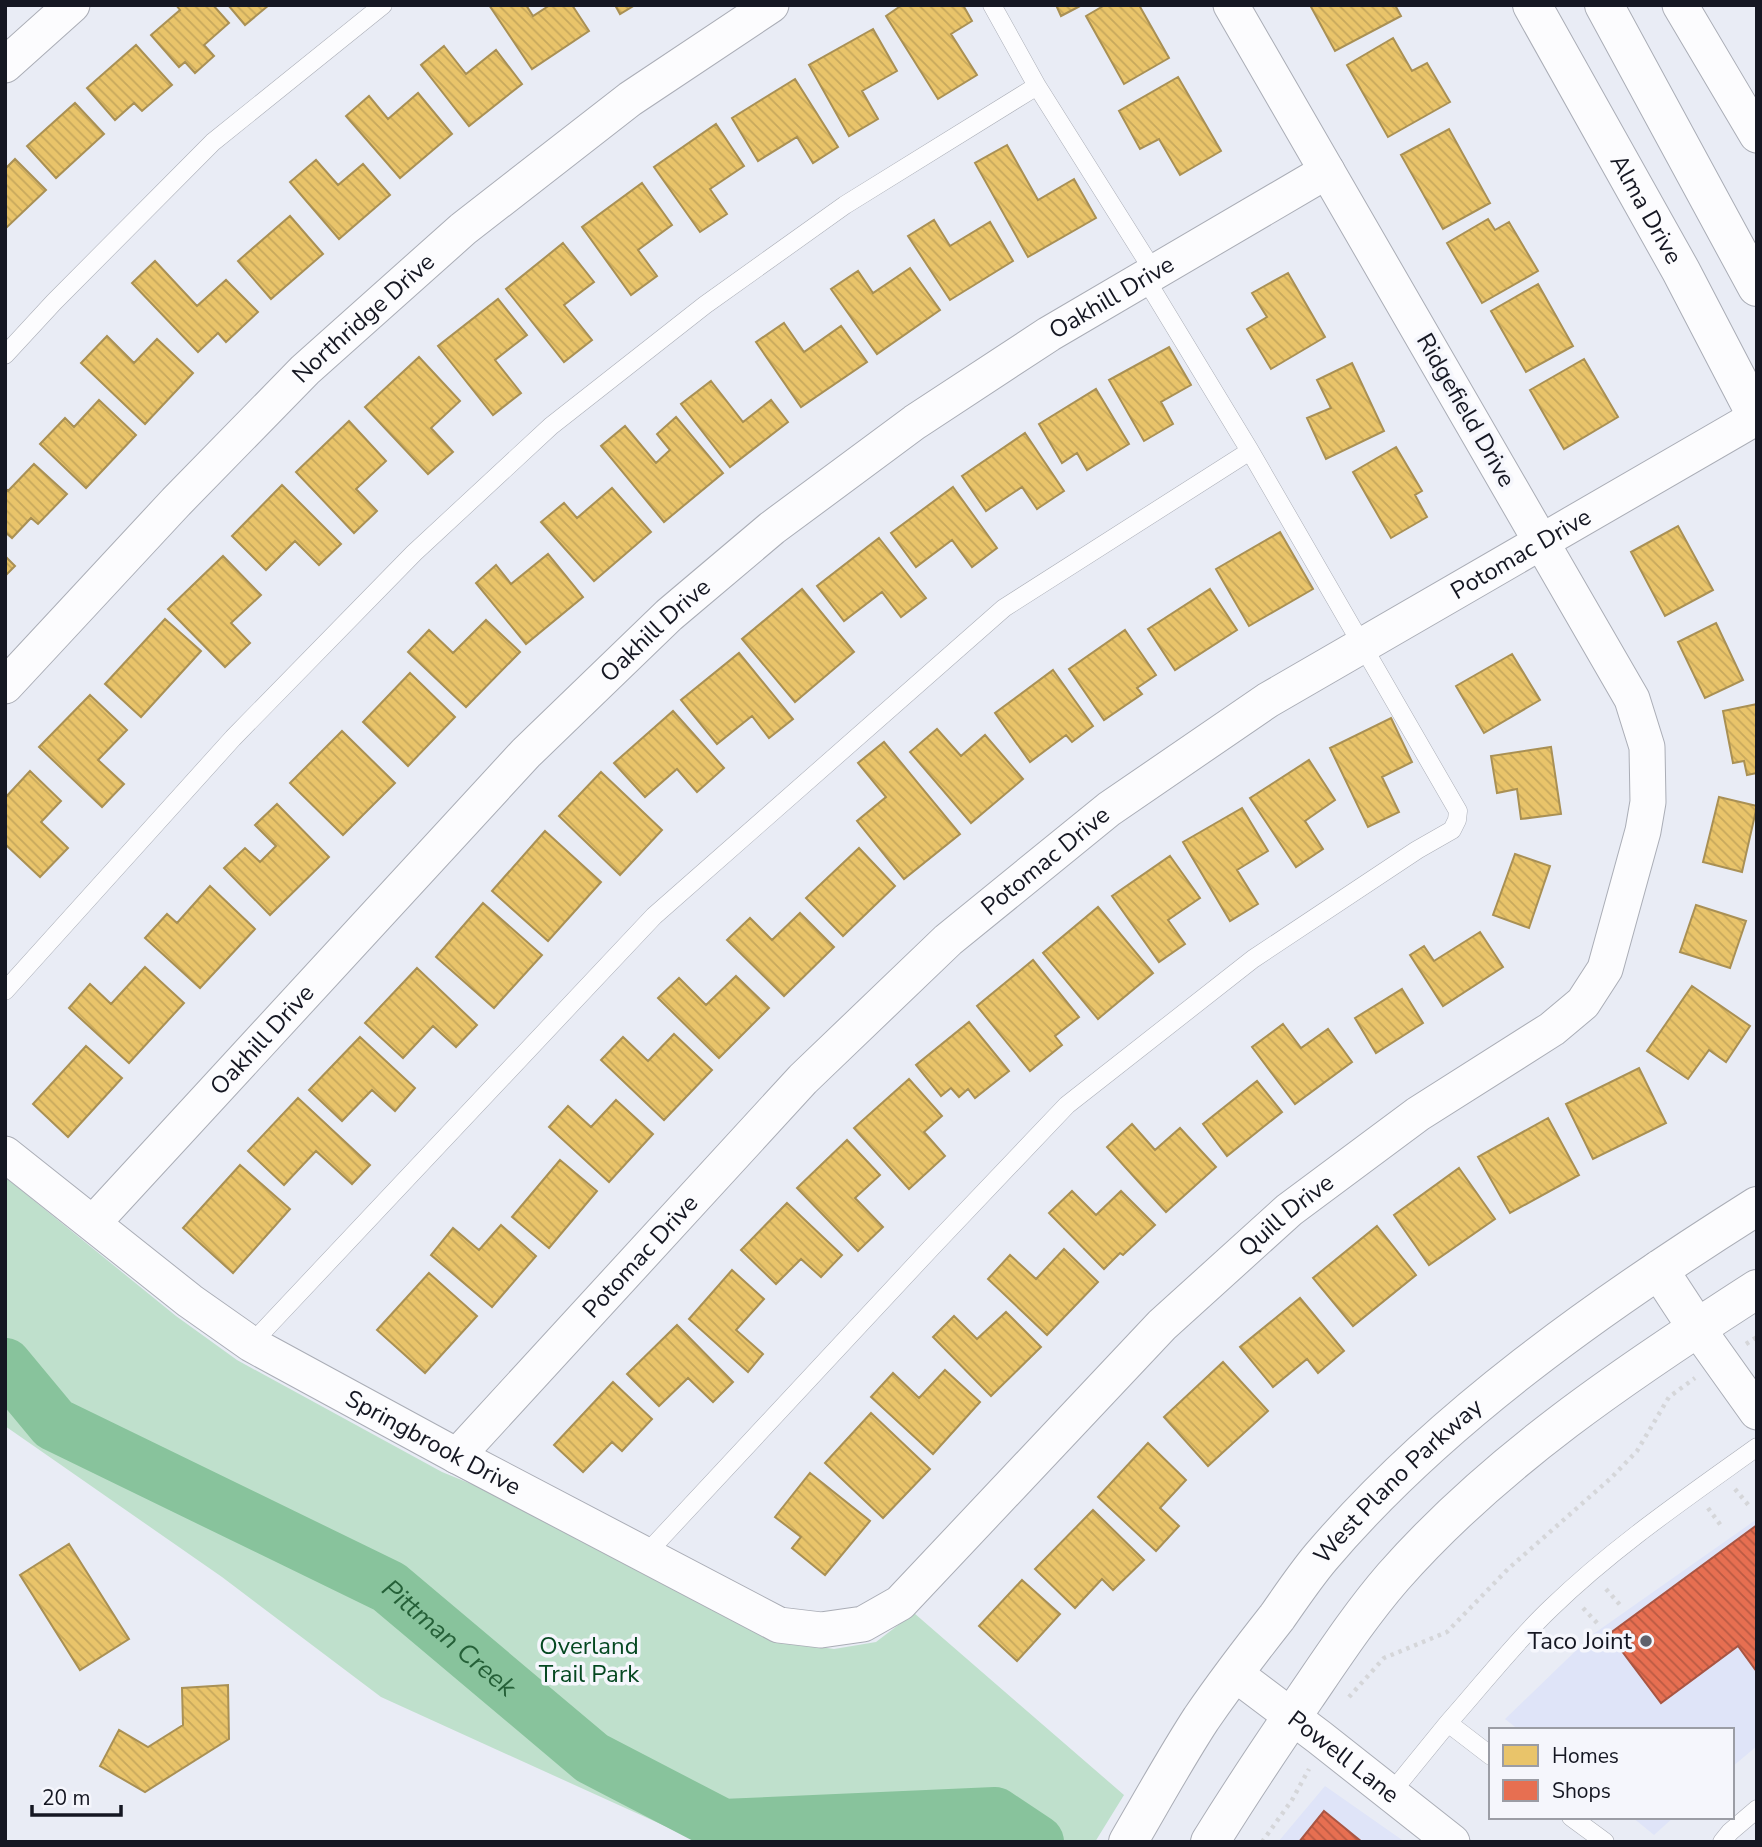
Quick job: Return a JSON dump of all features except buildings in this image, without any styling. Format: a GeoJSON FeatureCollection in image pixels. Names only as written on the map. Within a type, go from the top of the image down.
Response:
{"type":"FeatureCollection","features":[{"type":"Feature","properties":{"kind":"main road","name":"Alma Drive"},"geometry":{"type":"LineString","coordinates":[[1532,5],[1681,271],[1757,417]]}},
{"type":"Feature","properties":{"kind":"main road"},"geometry":{"type":"LineString","coordinates":[[1604,5],[1757,286]]}},
{"type":"Feature","properties":{"kind":"main road","name":"West Plano Parkway"},"geometry":{"type":"LineString","coordinates":[[1133,1833],[1201,1720],[1234,1673],[1321,1558],[1380,1494],[1445,1431],[1536,1358],[1659,1270],[1757,1206]]}},
{"type":"Feature","properties":{"kind":"main road"},"geometry":{"type":"LineString","coordinates":[[1659,1270],[1697,1328]]}},
{"type":"Feature","properties":{"kind":"main road"},"geometry":{"type":"LineString","coordinates":[[1210,1842],[1306,1726],[1361,1616],[1434,1533],[1538,1441],[1697,1328],[1757,1289]]}},
{"type":"Feature","properties":{"kind":"street"},"geometry":{"type":"LineString","coordinates":[[5,65],[72,5]]}},
{"type":"Feature","properties":{"kind":"street","name":"Northridge Drive"},"geometry":{"type":"LineString","coordinates":[[5,686],[176,502],[305,370],[463,229],[630,99],[771,5]]}},
{"type":"Feature","properties":{"kind":"street","name":"Ridgefield Drive"},"geometry":{"type":"LineString","coordinates":[[1231,5],[1632,699],[1647,747],[1648,802],[1643,831]]}},
{"type":"Feature","properties":{"kind":"street"},"geometry":{"type":"LineString","coordinates":[[1680,5],[1757,135]]}},
{"type":"Feature","properties":{"kind":"street","name":"Oakhill Drive"},"geometry":{"type":"LineString","coordinates":[[93,1222],[526,753],[670,615],[772,528],[915,422],[1049,334],[1327,171]]}},
{"type":"Feature","properties":{"kind":"street","name":"Potomac Drive"},"geometry":{"type":"LineString","coordinates":[[457,1456],[803,1079],[948,940],[1109,809],[1268,700],[1757,417]]}},
{"type":"Feature","properties":{"kind":"street","name":"Quill Drive"},"geometry":{"type":"LineString","coordinates":[[900,1604],[1162,1325],[1290,1210],[1418,1114],[1552,1029],[1583,1003],[1605,970],[1643,831]]}},
{"type":"Feature","properties":{"kind":"street","name":"Springbrook Drive"},"geometry":{"type":"LineString","coordinates":[[5,1154],[190,1301],[251,1344],[779,1625],[821,1630],[863,1624],[900,1604]]}},
{"type":"Feature","properties":{"kind":"street"},"geometry":{"type":"LineString","coordinates":[[1697,1328],[1757,1412]]}},
{"type":"Feature","properties":{"kind":"street","name":"Powell Lane"},"geometry":{"type":"LineString","coordinates":[[1234,1673],[1306,1726],[1452,1842]]}},
{"type":"Feature","properties":{"kind":"lane"},"geometry":{"type":"LineString","coordinates":[[5,355],[213,142],[383,5]]}},
{"type":"Feature","properties":{"kind":"lane"},"geometry":{"type":"LineString","coordinates":[[645,1555],[1067,1105],[1253,959],[1417,850],[1452,830],[1457,820],[1458,811],[992,5]]}},
{"type":"Feature","properties":{"kind":"lane"},"geometry":{"type":"LineString","coordinates":[[5,991],[233,738],[414,553],[551,426],[705,305],[845,205],[1037,86]]}},
{"type":"Feature","properties":{"kind":"lane"},"geometry":{"type":"LineString","coordinates":[[251,1344],[654,916],[1004,608],[1250,451]]}},
{"type":"Feature","properties":{"kind":"lane"},"geometry":{"type":"LineString","coordinates":[[1391,1793],[1480,1684],[1549,1609],[1639,1531],[1757,1447]]}},
{"type":"Feature","properties":{"kind":"lane"},"geometry":{"type":"LineString","coordinates":[[1448,1723],[1489,1754]]}},
{"type":"Feature","properties":{"kind":"lane"},"geometry":{"type":"LineString","coordinates":[[1722,1842],[1757,1809]]}},
{"type":"Feature","properties":{"kind":"lane"},"geometry":{"type":"LineString","coordinates":[[1575,1819],[1605,1842]]}},
{"type":"Feature","properties":{"kind":"path"},"geometry":{"type":"LineString","coordinates":[[1262,1842],[1310,1768],[1306,1726],[1325,1724],[1384,1658],[1447,1632],[1508,1569],[1611,1478],[1637,1451],[1670,1397],[1757,1337]]}},
{"type":"Feature","properties":{"kind":"shaded area"},"geometry":{"type":"Polygon","coordinates":[[[1757,1519],[1757,1746],[1734,1765],[1734,1728],[1516,1728],[1505,1719],[1592,1635],[1757,1519]]]}},
{"type":"Feature","properties":{"kind":"shaded area"},"geometry":{"type":"Polygon","coordinates":[[[1325,1786],[1405,1842],[1278,1842],[1325,1786]]]}},
{"type":"Feature","properties":{"kind":"shaded area"},"geometry":{"type":"Polygon","coordinates":[[[1634,1819],[1672,1819],[1654,1835],[1634,1819]]]}},
{"type":"Feature","properties":{"kind":"green space","name":"Overland Trail Park"},"geometry":{"type":"Polygon","coordinates":[[[5,1177],[176,1316],[237,1360],[442,1472],[645,1555],[792,1643],[834,1649],[876,1642],[914,1613],[1124,1795],[1095,1842],[700,1842],[381,1697],[222,1577],[5,1426],[5,1177]]]}},
{"type":"Feature","properties":{"kind":"waterway","name":"Pittman Creek"},"geometry":{"type":"LineString","coordinates":[[5,1365],[54,1424],[389,1587],[592,1758],[723,1826],[995,1814],[1037,1842]]}},
{"type":"Feature","properties":{"kind":"place","name":"Taco Joint"},"geometry":{"type":"Point","coordinates":[1646,1641]}}]}
